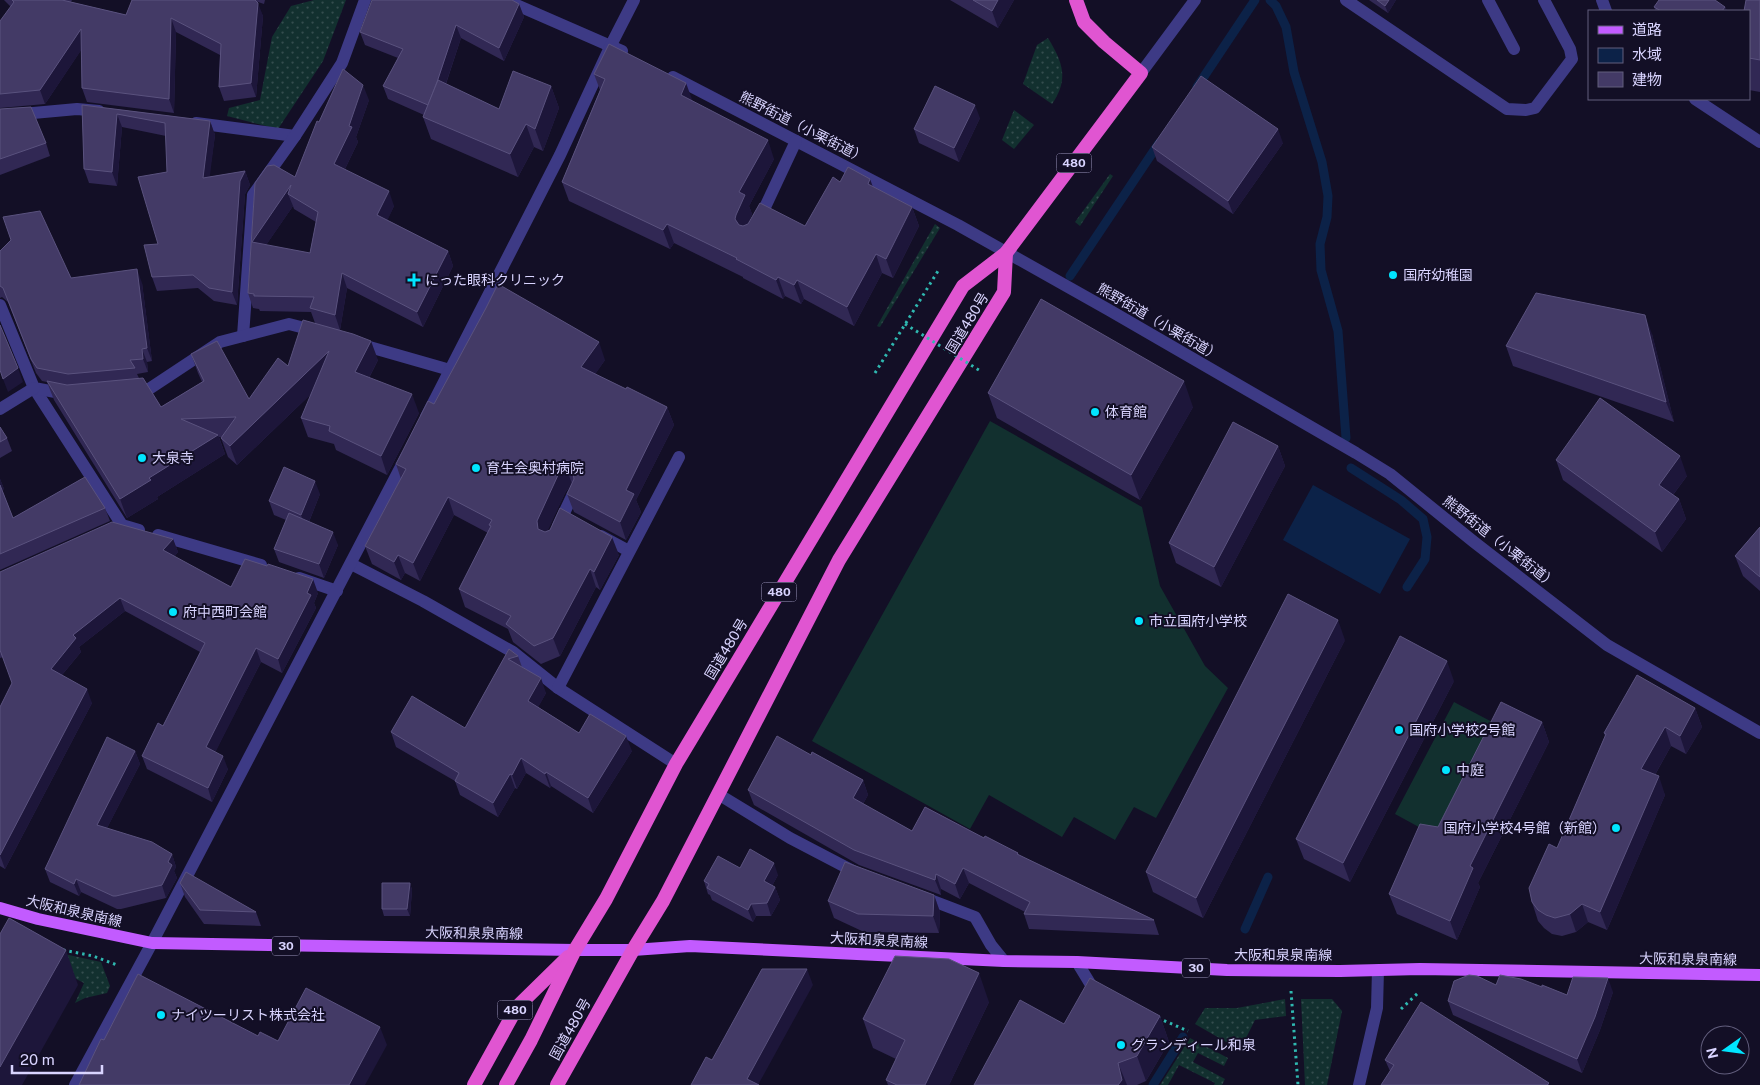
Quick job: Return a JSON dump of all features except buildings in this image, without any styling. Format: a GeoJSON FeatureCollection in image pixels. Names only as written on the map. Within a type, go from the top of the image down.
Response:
{"type":"FeatureCollection","features":[{"type":"Feature","properties":{"kind":"highway"},"geometry":{"type":"LineString","coordinates":[[1076,0],[1084,22],[1104,42],[1141,73]]}},
{"type":"Feature","properties":{"kind":"highway","name":"国道480号"},"geometry":{"type":"LineString","coordinates":[[506,1085],[676,764],[963,286],[1006,253],[1141,73]]}},
{"type":"Feature","properties":{"kind":"highway","name":"国道480号"},"geometry":{"type":"LineString","coordinates":[[557,1085],[663,900],[839,560],[1004,292],[1006,253]]}},
{"type":"Feature","properties":{"kind":"highway","name":"480"},"geometry":{"type":"LineString","coordinates":[[474,1085],[517,1007],[576,950]]}},
{"type":"Feature","properties":{"kind":"highway","name":"480"},"geometry":{"type":"LineString","coordinates":[[567,1085],[578,1049]]}},
{"type":"Feature","properties":{"kind":"main road","name":"大阪和泉泉南線"},"geometry":{"type":"LineString","coordinates":[[0,908],[38,919],[152,944],[576,950],[633,950],[690,946],[1227,970],[1439,969],[1760,975]]}},
{"type":"Feature","properties":{"kind":"street"},"geometry":{"type":"LineString","coordinates":[[242,336],[253,195],[295,136],[342,63],[365,0]]}},
{"type":"Feature","properties":{"kind":"street"},"geometry":{"type":"LineString","coordinates":[[505,0],[611,45],[637,59]]}},
{"type":"Feature","properties":{"kind":"street"},"geometry":{"type":"LineString","coordinates":[[419,432],[560,155],[634,0]]}},
{"type":"Feature","properties":{"kind":"street"},"geometry":{"type":"LineString","coordinates":[[1141,73],[1195,0]]}},
{"type":"Feature","properties":{"kind":"street"},"geometry":{"type":"LineString","coordinates":[[1346,0],[1507,109],[1526,110],[1535,108],[1572,59],[1570,49],[1544,0]]}},
{"type":"Feature","properties":{"kind":"street"},"geometry":{"type":"LineString","coordinates":[[1488,0],[1514,49]]}},
{"type":"Feature","properties":{"kind":"street","name":"熊野街道（小栗街道）"},"geometry":{"type":"LineString","coordinates":[[664,72],[958,225],[1109,310],[1390,474],[1607,645],[1760,733]]}},
{"type":"Feature","properties":{"kind":"street"},"geometry":{"type":"LineString","coordinates":[[1697,100],[1760,142]]}},
{"type":"Feature","properties":{"kind":"street"},"geometry":{"type":"LineString","coordinates":[[0,116],[77,108],[115,113]]}},
{"type":"Feature","properties":{"kind":"street"},"geometry":{"type":"LineString","coordinates":[[181,122],[295,136]]}},
{"type":"Feature","properties":{"kind":"street"},"geometry":{"type":"LineString","coordinates":[[754,228],[796,141]]}},
{"type":"Feature","properties":{"kind":"street"},"geometry":{"type":"LineString","coordinates":[[0,305],[34,388],[118,527],[272,568]]}},
{"type":"Feature","properties":{"kind":"street"},"geometry":{"type":"LineString","coordinates":[[120,392],[148,390],[220,342],[289,324],[327,334]]}},
{"type":"Feature","properties":{"kind":"street"},"geometry":{"type":"LineString","coordinates":[[346,340],[450,370]]}},
{"type":"Feature","properties":{"kind":"street"},"geometry":{"type":"LineString","coordinates":[[0,409],[34,388],[73,396],[82,395]]}},
{"type":"Feature","properties":{"kind":"street"},"geometry":{"type":"LineString","coordinates":[[75,1085],[152,944],[410,450]]}},
{"type":"Feature","properties":{"kind":"street"},"geometry":{"type":"LineString","coordinates":[[558,688],[679,457]]}},
{"type":"Feature","properties":{"kind":"street"},"geometry":{"type":"LineString","coordinates":[[551,542],[567,517],[573,494]]}},
{"type":"Feature","properties":{"kind":"street"},"geometry":{"type":"LineString","coordinates":[[588,529],[630,551]]}},
{"type":"Feature","properties":{"kind":"street"},"geometry":{"type":"LineString","coordinates":[[351,564],[423,601],[513,652],[558,688],[676,764]]}},
{"type":"Feature","properties":{"kind":"street"},"geometry":{"type":"LineString","coordinates":[[290,575],[337,591]]}},
{"type":"Feature","properties":{"kind":"street"},"geometry":{"type":"LineString","coordinates":[[718,794],[790,838],[865,876]]}},
{"type":"Feature","properties":{"kind":"street"},"geometry":{"type":"LineString","coordinates":[[911,893],[975,917],[1004,961]]}},
{"type":"Feature","properties":{"kind":"street"},"geometry":{"type":"LineString","coordinates":[[1077,962],[1091,985]]}},
{"type":"Feature","properties":{"kind":"street"},"geometry":{"type":"LineString","coordinates":[[1359,1085],[1377,1008],[1378,970]]}},
{"type":"Feature","properties":{"kind":"path"},"geometry":{"type":"LineString","coordinates":[[875,373],[938,271]]}},
{"type":"Feature","properties":{"kind":"path"},"geometry":{"type":"LineString","coordinates":[[905,324],[982,372]]}},
{"type":"Feature","properties":{"kind":"path"},"geometry":{"type":"LineString","coordinates":[[56,948],[94,956],[118,965],[117,972]]}},
{"type":"Feature","properties":{"kind":"path"},"geometry":{"type":"LineString","coordinates":[[1291,990],[1298,1085]]}},
{"type":"Feature","properties":{"kind":"path"},"geometry":{"type":"LineString","coordinates":[[1401,1009],[1418,993]]}},
{"type":"Feature","properties":{"kind":"path"},"geometry":{"type":"LineString","coordinates":[[1154,1016],[1188,1031]]}},
{"type":"Feature","properties":{"kind":"green space"},"geometry":{"type":"Polygon","coordinates":[[[314,0],[346,0],[323,61],[278,129],[227,116],[229,108],[260,100],[272,37],[291,6],[314,0]]]}},
{"type":"Feature","properties":{"kind":"green space"},"geometry":{"type":"Polygon","coordinates":[[[1048,38],[1057,55],[1062,71],[1061,87],[1052,104],[1023,84],[1037,45],[1048,38]]]}},
{"type":"Feature","properties":{"kind":"green space"},"geometry":{"type":"Polygon","coordinates":[[[1014,110],[1034,125],[1014,149],[1002,140],[1014,110]]]}},
{"type":"Feature","properties":{"kind":"green space"},"geometry":{"type":"Polygon","coordinates":[[[1110,174],[1113,176],[1080,226],[1075,222],[1110,174]]]}},
{"type":"Feature","properties":{"kind":"green space"},"geometry":{"type":"Polygon","coordinates":[[[935,224],[940,228],[880,327],[877,326],[935,224]]]}},
{"type":"Feature","properties":{"kind":"green space"},"geometry":{"type":"Polygon","coordinates":[[[990,421],[1142,507],[1160,586],[1205,666],[1228,688],[1156,818],[1134,807],[1115,840],[1074,817],[1062,837],[989,795],[970,829],[812,741],[990,421]]]}},
{"type":"Feature","properties":{"kind":"green space","name":"中庭"},"geometry":{"type":"Polygon","coordinates":[[[1454,702],[1498,725],[1439,838],[1395,814],[1454,702]]]}},
{"type":"Feature","properties":{"kind":"green space"},"geometry":{"type":"Polygon","coordinates":[[[0,940],[101,962],[110,986],[107,993],[85,998],[75,1003],[84,983],[0,940]]]}},
{"type":"Feature","properties":{"kind":"green space"},"geometry":{"type":"Polygon","coordinates":[[[1285,999],[1286,1016],[1255,1020],[1240,1050],[1195,1024],[1205,1008],[1237,1008],[1285,999]]]}},
{"type":"Feature","properties":{"kind":"green space"},"geometry":{"type":"Polygon","coordinates":[[[1301,999],[1332,999],[1342,1011],[1327,1085],[1305,1085],[1301,999]]]}},
{"type":"Feature","properties":{"kind":"green space"},"geometry":{"type":"Polygon","coordinates":[[[1190,1038],[1228,1058],[1224,1066],[1198,1053],[1193,1062],[1225,1079],[1222,1085],[1214,1085],[1215,1083],[1179,1065],[1168,1085],[1160,1085],[1190,1038]]]}},
{"type":"Feature","properties":{"kind":"water"},"geometry":{"type":"Polygon","coordinates":[[[1313,485],[1410,539],[1380,594],[1283,540],[1313,485]]]}},
{"type":"Feature","properties":{"kind":"waterway"},"geometry":{"type":"LineString","coordinates":[[1197,87],[1255,0]]}},
{"type":"Feature","properties":{"kind":"waterway"},"geometry":{"type":"LineString","coordinates":[[1270,0],[1276,6],[1286,27],[1294,72],[1322,162],[1328,196],[1327,217],[1320,244],[1321,270],[1338,331],[1346,438]]}},
{"type":"Feature","properties":{"kind":"waterway"},"geometry":{"type":"LineString","coordinates":[[1070,276],[1159,143]]}},
{"type":"Feature","properties":{"kind":"waterway"},"geometry":{"type":"LineString","coordinates":[[1351,468],[1401,500],[1423,519],[1427,537],[1425,559],[1407,587]]}},
{"type":"Feature","properties":{"kind":"waterway"},"geometry":{"type":"LineString","coordinates":[[1245,929],[1268,877]]}},
{"type":"Feature","properties":{"kind":"waterway"},"geometry":{"type":"LineString","coordinates":[[1153,1085],[1183,1037]]}},
{"type":"Feature","properties":{"kind":"place","name":"国府幼稚園"},"geometry":{"type":"Point","coordinates":[1393,275]}},
{"type":"Feature","properties":{"kind":"place","name":"にった眼科クリニック"},"geometry":{"type":"Point","coordinates":[414,280]}},
{"type":"Feature","properties":{"kind":"place","name":"体育館"},"geometry":{"type":"Point","coordinates":[1095,412]}},
{"type":"Feature","properties":{"kind":"place","name":"大泉寺"},"geometry":{"type":"Point","coordinates":[142,458]}},
{"type":"Feature","properties":{"kind":"place","name":"育生会奥村病院"},"geometry":{"type":"Point","coordinates":[476,468]}},
{"type":"Feature","properties":{"kind":"place","name":"府中西町会館"},"geometry":{"type":"Point","coordinates":[173,612]}},
{"type":"Feature","properties":{"kind":"place","name":"市立国府小学校"},"geometry":{"type":"Point","coordinates":[1139,621]}},
{"type":"Feature","properties":{"kind":"place","name":"国府小学校2号館"},"geometry":{"type":"Point","coordinates":[1399,730]}},
{"type":"Feature","properties":{"kind":"place","name":"中庭"},"geometry":{"type":"Point","coordinates":[1446,770]}},
{"type":"Feature","properties":{"kind":"place","name":"国府小学校4号館（新館）"},"geometry":{"type":"Point","coordinates":[1616,828]}},
{"type":"Feature","properties":{"kind":"place","name":"ナイツーリスト株式会社"},"geometry":{"type":"Point","coordinates":[161,1015]}},
{"type":"Feature","properties":{"kind":"place","name":"グランディール和泉"},"geometry":{"type":"Point","coordinates":[1121,1045]}}]}
